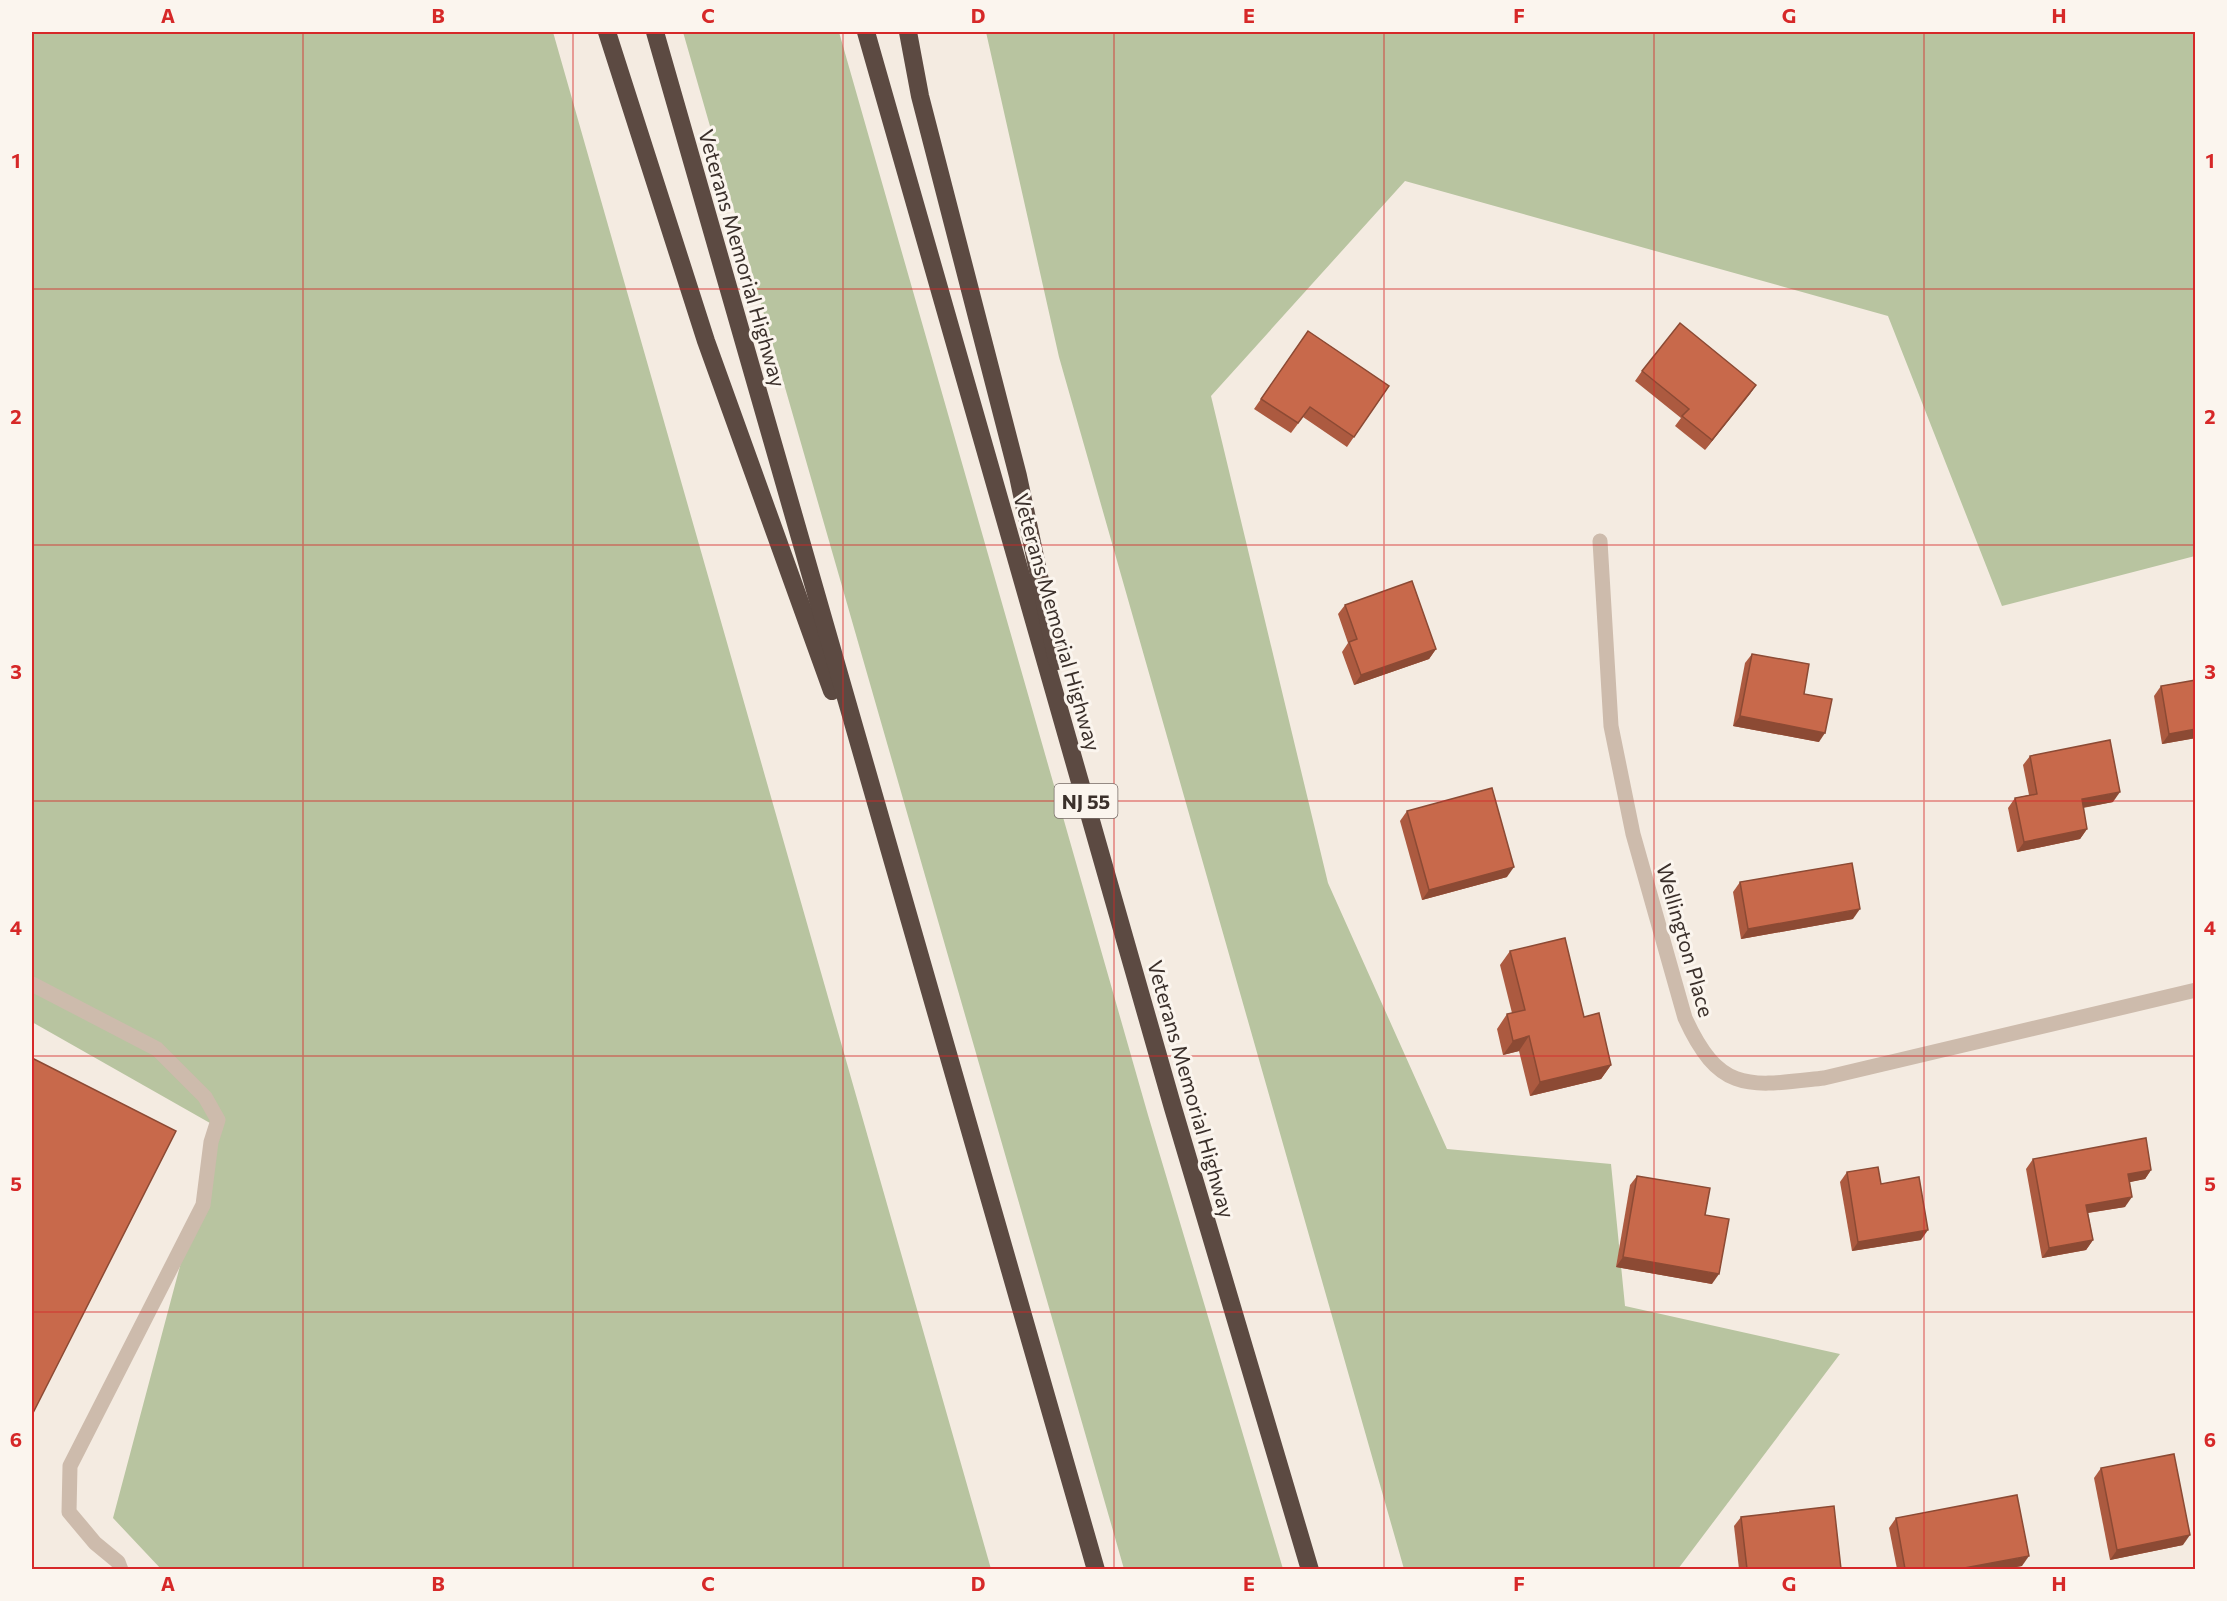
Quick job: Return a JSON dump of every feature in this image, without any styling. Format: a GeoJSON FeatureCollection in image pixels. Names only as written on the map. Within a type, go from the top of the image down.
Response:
{"type":"FeatureCollection","features":[{"type":"Feature","properties":{"kind":"highway"},"geometry":{"type":"LineString","coordinates":[[607,32],[706,341],[887,846]]}},
{"type":"Feature","properties":{"kind":"highway","name":"Veterans Memorial Highway"},"geometry":{"type":"LineString","coordinates":[[655,32],[1096,1569]]}},
{"type":"Feature","properties":{"kind":"highway","name":"Veterans Memorial Highway"},"geometry":{"type":"LineString","coordinates":[[866,32],[1173,1108],[1310,1569]]}},
{"type":"Feature","properties":{"kind":"highway"},"geometry":{"type":"LineString","coordinates":[[908,32],[920,96],[1018,476],[1090,815]]}},
{"type":"Feature","properties":{"kind":"street","name":"Wellington Place"},"geometry":{"type":"LineString","coordinates":[[1600,540],[1611,726],[1625,800],[1685,1018],[1697,1045],[1709,1061],[1737,1081],[1763,1085],[1824,1078],[2196,990]]}},
{"type":"Feature","properties":{"kind":"street"},"geometry":{"type":"LineString","coordinates":[[32,984],[157,1049],[205,1097],[218,1120],[212,1142],[203,1205],[70,1466],[69,1512],[95,1543],[118,1562],[121,1569]]}},
{"type":"Feature","properties":{"kind":"green space"},"geometry":{"type":"Polygon","coordinates":[[[32,32],[553,32],[991,1569],[161,1569],[113,1518],[217,1127],[32,1022],[32,32]]]}},
{"type":"Feature","properties":{"kind":"green space"},"geometry":{"type":"Polygon","coordinates":[[[683,32],[839,32],[1148,1115],[1283,1569],[1124,1569],[683,32]]]}},
{"type":"Feature","properties":{"kind":"green space"},"geometry":{"type":"Polygon","coordinates":[[[986,32],[2195,32],[2195,556],[2002,606],[1888,316],[1405,181],[1211,396],[1328,883],[1447,1149],[1611,1164],[1625,1306],[1840,1354],[1678,1569],[1404,1569],[1059,357],[986,32]]]}},
{"type":"Feature","properties":{"kind":"building"},"geometry":{"type":"Polygon","coordinates":[[[1680,323],[1756,385],[1712,440],[1682,416],[1689,409],[1642,371],[1680,323]]]}},
{"type":"Feature","properties":{"kind":"building"},"geometry":{"type":"Polygon","coordinates":[[[1308,331],[1389,386],[1354,437],[1310,407],[1298,423],[1261,399],[1308,331]]]}},
{"type":"Feature","properties":{"kind":"building"},"geometry":{"type":"Polygon","coordinates":[[[1412,581],[1436,649],[1361,675],[1349,642],[1357,639],[1345,605],[1412,581]]]}},
{"type":"Feature","properties":{"kind":"building"},"geometry":{"type":"Polygon","coordinates":[[[1752,654],[1809,664],[1804,694],[1832,699],[1825,733],[1740,716],[1752,654]]]}},
{"type":"Feature","properties":{"kind":"building"},"geometry":{"type":"Polygon","coordinates":[[[2196,680],[2196,729],[2169,734],[2161,686],[2196,680]]]}},
{"type":"Feature","properties":{"kind":"building"},"geometry":{"type":"Polygon","coordinates":[[[2110,740],[2120,792],[2082,799],[2087,829],[2024,842],[2015,798],[2037,794],[2030,756],[2110,740]]]}},
{"type":"Feature","properties":{"kind":"building"},"geometry":{"type":"Polygon","coordinates":[[[1492,788],[1514,867],[1429,890],[1407,811],[1492,788]]]}},
{"type":"Feature","properties":{"kind":"building"},"geometry":{"type":"Polygon","coordinates":[[[1852,863],[1860,909],[1748,929],[1740,882],[1852,863]]]}},
{"type":"Feature","properties":{"kind":"building"},"geometry":{"type":"Polygon","coordinates":[[[1565,938],[1584,1017],[1599,1013],[1611,1065],[1540,1082],[1529,1036],[1513,1041],[1507,1014],[1525,1010],[1510,951],[1565,938]]]}},
{"type":"Feature","properties":{"kind":"building"},"geometry":{"type":"Polygon","coordinates":[[[32,1058],[176,1131],[32,1415],[32,1058]]]}},
{"type":"Feature","properties":{"kind":"building"},"geometry":{"type":"Polygon","coordinates":[[[2146,1138],[2151,1170],[2128,1174],[2132,1197],[2086,1205],[2093,1240],[2049,1248],[2033,1159],[2146,1138]]]}},
{"type":"Feature","properties":{"kind":"building"},"geometry":{"type":"Polygon","coordinates":[[[1878,1167],[1881,1184],[1919,1177],[1928,1230],[1858,1242],[1847,1172],[1878,1167]]]}},
{"type":"Feature","properties":{"kind":"building"},"geometry":{"type":"Polygon","coordinates":[[[1637,1176],[1710,1188],[1705,1215],[1729,1219],[1719,1274],[1623,1257],[1637,1176]]]}},
{"type":"Feature","properties":{"kind":"building"},"geometry":{"type":"Polygon","coordinates":[[[2174,1454],[2190,1535],[2117,1550],[2101,1468],[2174,1454]]]}},
{"type":"Feature","properties":{"kind":"building"},"geometry":{"type":"Polygon","coordinates":[[[2017,1495],[2029,1556],[1959,1569],[1905,1569],[1896,1518],[2017,1495]]]}},
{"type":"Feature","properties":{"kind":"building"},"geometry":{"type":"Polygon","coordinates":[[[1834,1506],[1841,1569],[1747,1569],[1741,1517],[1834,1506]]]}}]}
